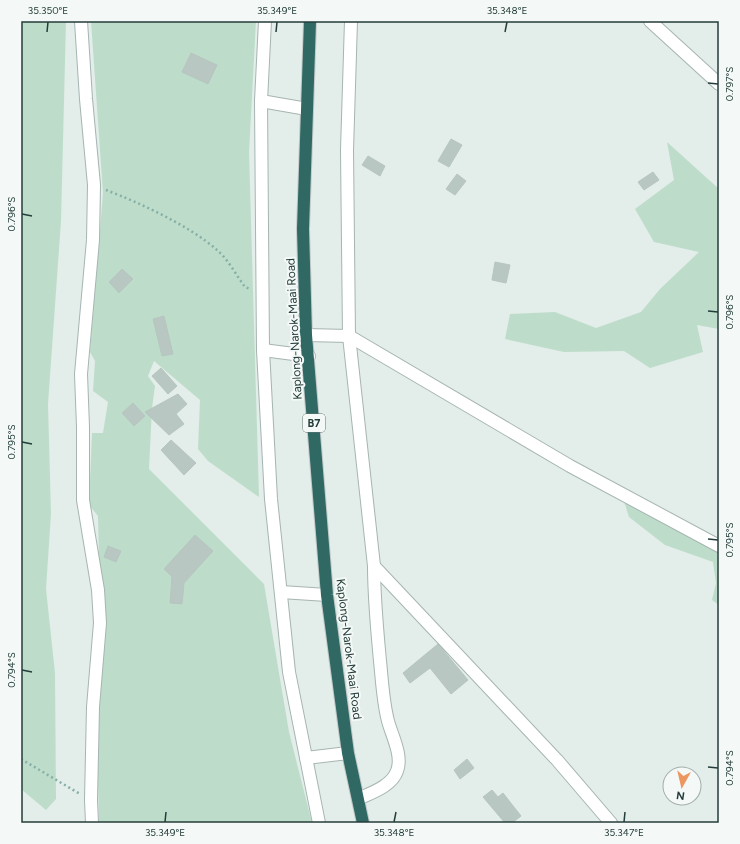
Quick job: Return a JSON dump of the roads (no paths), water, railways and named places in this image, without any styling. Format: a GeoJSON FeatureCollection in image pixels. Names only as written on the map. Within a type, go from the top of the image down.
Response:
{"type":"FeatureCollection","features":[{"type":"Feature","properties":{"kind":"highway","name":"Kaplong-Narok-Maai Road"},"geometry":{"type":"LineString","coordinates":[[310,21],[303,229],[306,335],[309,356],[327,595],[348,753],[363,823]]}},
{"type":"Feature","properties":{"kind":"street"},"geometry":{"type":"LineString","coordinates":[[81,21],[94,185],[93,240],[81,374],[83,500],[98,590],[100,623],[93,707],[92,823]]}},
{"type":"Feature","properties":{"kind":"street"},"geometry":{"type":"LineString","coordinates":[[265,21],[261,101],[263,350],[271,499],[288,672],[319,823]]}},
{"type":"Feature","properties":{"kind":"street"},"geometry":{"type":"LineString","coordinates":[[351,21],[347,150],[349,336],[374,566],[375,604],[382,679],[388,720],[398,755],[397,772],[387,783],[358,800]]}},
{"type":"Feature","properties":{"kind":"street"},"geometry":{"type":"LineString","coordinates":[[650,21],[719,84]]}},
{"type":"Feature","properties":{"kind":"street"},"geometry":{"type":"LineString","coordinates":[[261,101],[307,109]]}},
{"type":"Feature","properties":{"kind":"street"},"geometry":{"type":"LineString","coordinates":[[306,335],[349,336],[570,466],[719,546]]}},
{"type":"Feature","properties":{"kind":"street"},"geometry":{"type":"LineString","coordinates":[[263,350],[309,356]]}},
{"type":"Feature","properties":{"kind":"street"},"geometry":{"type":"LineString","coordinates":[[374,566],[558,760],[611,823]]}},
{"type":"Feature","properties":{"kind":"street"},"geometry":{"type":"LineString","coordinates":[[281,592],[327,595]]}},
{"type":"Feature","properties":{"kind":"street"},"geometry":{"type":"LineString","coordinates":[[306,758],[348,753]]}}]}
